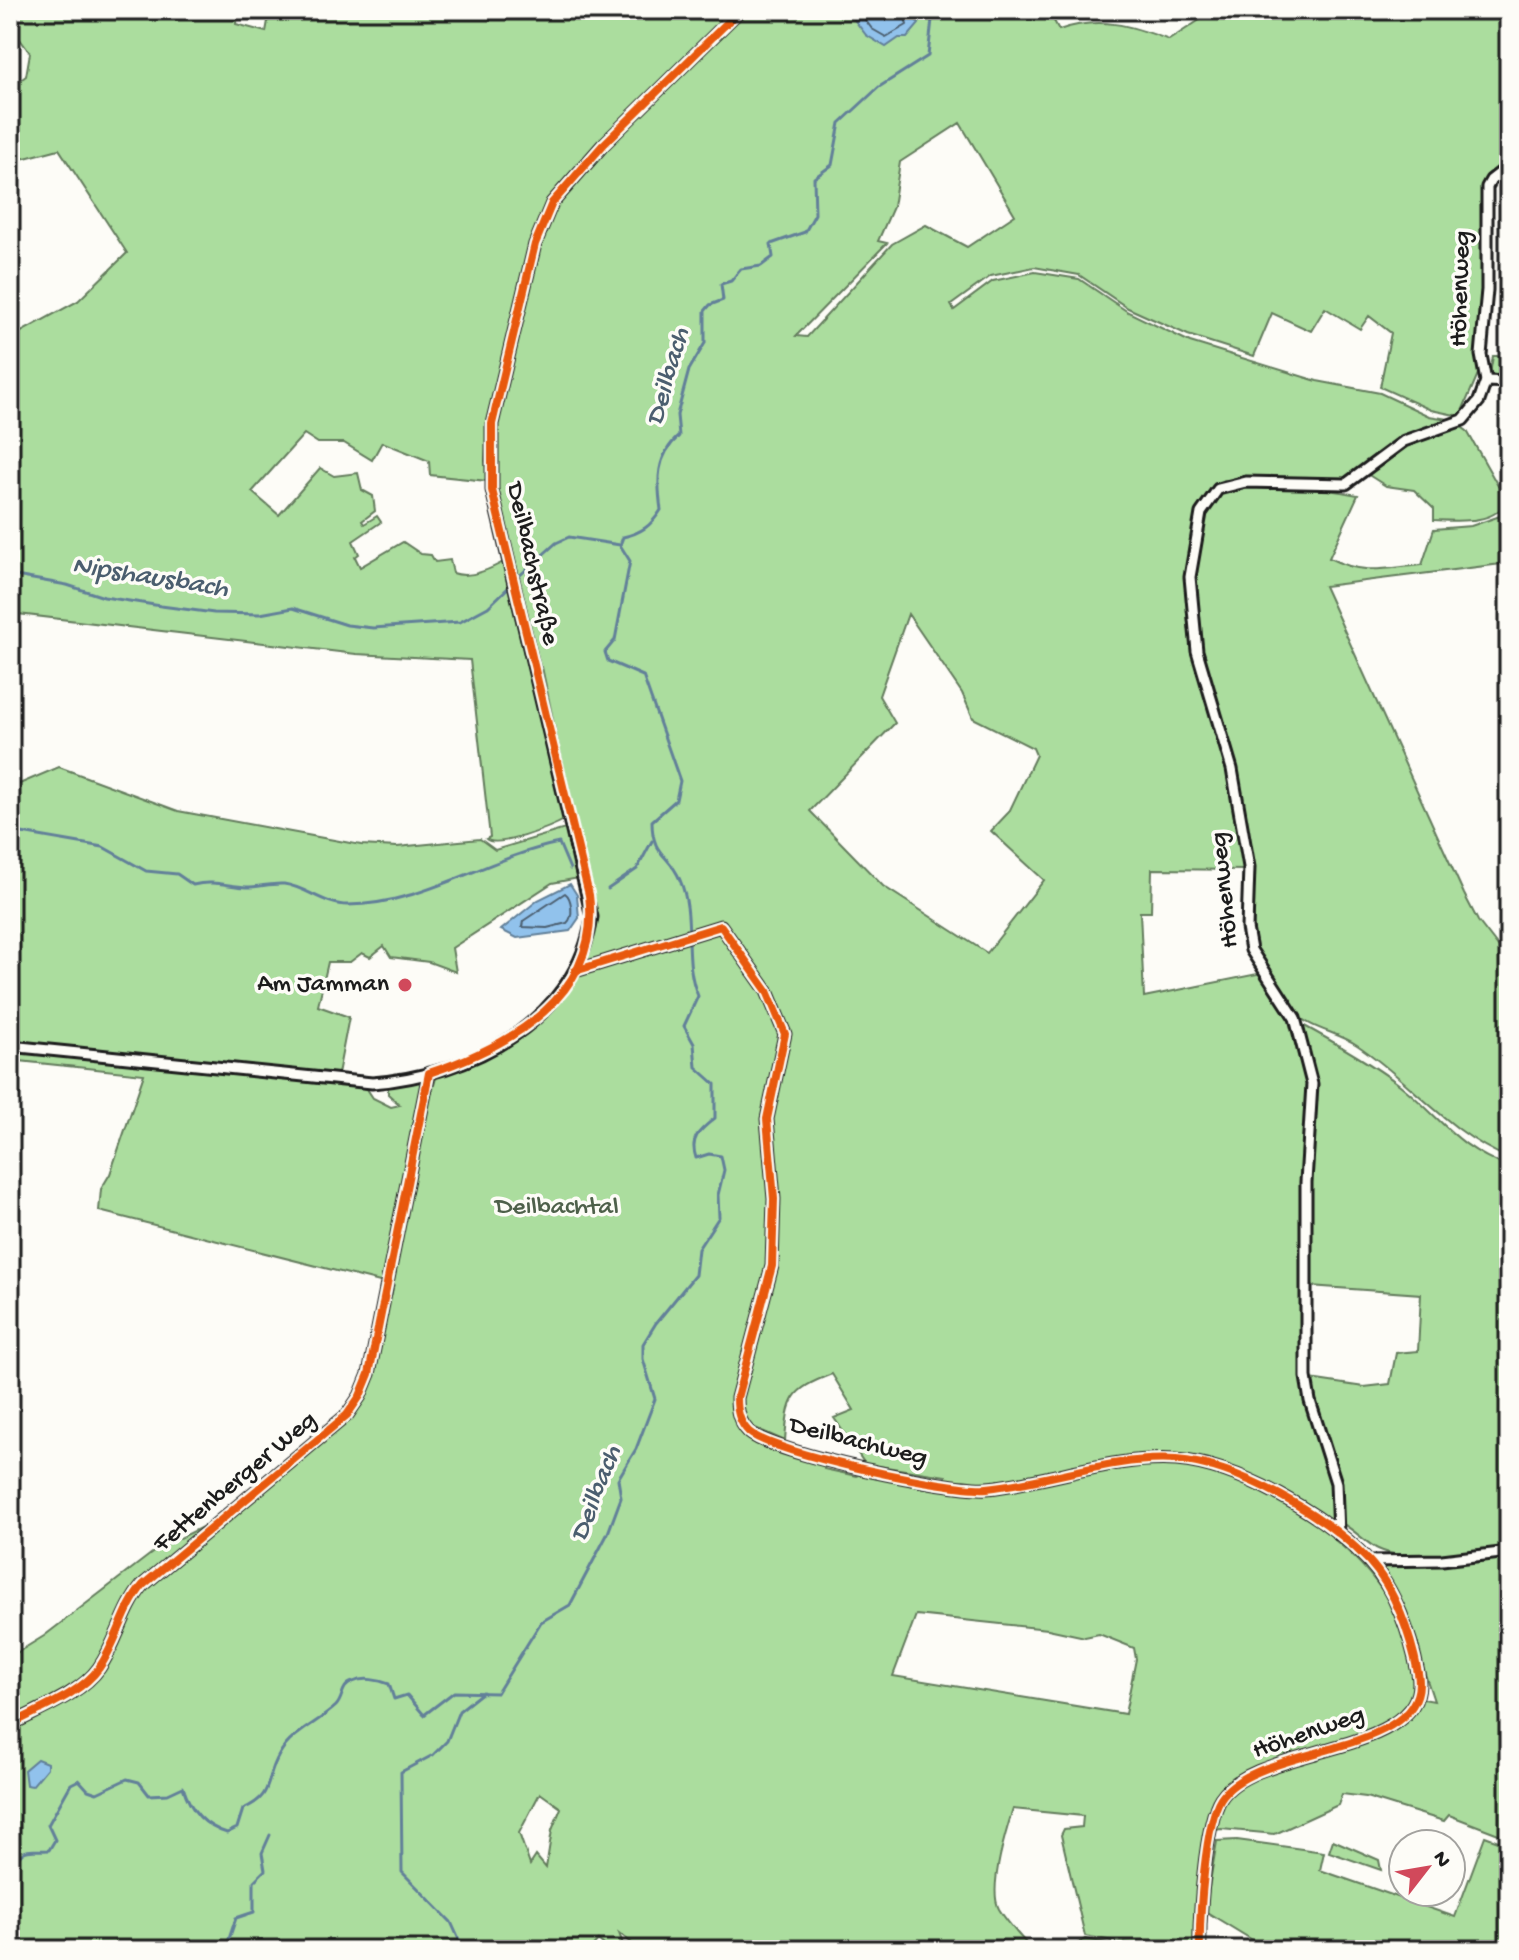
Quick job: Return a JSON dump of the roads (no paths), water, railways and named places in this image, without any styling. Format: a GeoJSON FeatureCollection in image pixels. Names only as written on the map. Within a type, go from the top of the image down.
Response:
{"type":"FeatureCollection","features":[{"type":"Feature","properties":{"kind":"street","name":"Deilbachstraße"},"geometry":{"type":"LineString","coordinates":[[10,1046],[372,1083],[404,1080],[429,1073],[515,1037],[551,1005],[575,971],[588,945],[592,917],[589,895],[492,490],[492,424],[535,244],[552,203],[603,145],[740,10]]}},
{"type":"Feature","properties":{"kind":"street","name":"Höhenweg"},"geometry":{"type":"LineString","coordinates":[[1200,1950],[1213,1820],[1220,1799],[1231,1786],[1260,1771],[1376,1733],[1412,1710],[1417,1701],[1418,1672],[1403,1622],[1369,1561],[1338,1534],[1336,1483],[1310,1401],[1306,1377],[1306,1182],[1312,1084],[1295,1018],[1258,963],[1248,939],[1249,867],[1226,739],[1197,651],[1190,577],[1201,513],[1218,489],[1246,482],[1346,484],[1404,441],[1463,420],[1479,401],[1486,381],[1481,355],[1487,290],[1486,197],[1491,180],[1509,166]]}},
{"type":"Feature","properties":{"kind":"street"},"geometry":{"type":"LineString","coordinates":[[1486,381],[1509,382]]}},
{"type":"Feature","properties":{"kind":"street","name":"Deilbachweg"},"geometry":{"type":"LineString","coordinates":[[575,971],[721,926],[767,991],[785,1034],[767,1119],[774,1199],[772,1266],[737,1398],[738,1416],[749,1432],[840,1465],[959,1487],[986,1488],[1127,1461],[1175,1460],[1200,1464],[1264,1487],[1338,1534]]}},
{"type":"Feature","properties":{"kind":"street","name":"Fettenberger Weg"},"geometry":{"type":"LineString","coordinates":[[10,1725],[77,1687],[98,1670],[127,1603],[143,1585],[268,1484],[354,1405],[369,1374],[429,1073]]}},
{"type":"Feature","properties":{"kind":"street"},"geometry":{"type":"LineString","coordinates":[[1369,1561],[1442,1560],[1509,1552]]}},
{"type":"Feature","properties":{"kind":"water"},"geometry":{"type":"Polygon","coordinates":[[[824,10],[909,10],[919,24],[907,38],[899,38],[886,47],[866,35],[849,13],[824,10]]]}},
{"type":"Feature","properties":{"kind":"water"},"geometry":{"type":"Polygon","coordinates":[[[570,884],[577,895],[579,918],[570,931],[517,938],[501,930],[538,900],[570,884]]]}},
{"type":"Feature","properties":{"kind":"water"},"geometry":{"type":"Polygon","coordinates":[[[37,1759],[47,1763],[47,1768],[32,1786],[26,1785],[24,1770],[37,1759]]]}},
{"type":"Feature","properties":{"kind":"waterway","name":"Deilbach"},"geometry":{"type":"LineString","coordinates":[[10,1867],[24,1852],[49,1850],[55,1840],[48,1825],[71,1784],[79,1780],[88,1790],[97,1793],[127,1779],[139,1782],[149,1795],[168,1794],[183,1787],[194,1810],[205,1821],[227,1833],[237,1828],[243,1809],[264,1793],[284,1747],[336,1706],[346,1686],[353,1682],[371,1680],[389,1684],[394,1699],[407,1695],[424,1715],[454,1692],[497,1693],[541,1622],[570,1605],[608,1533],[621,1498],[618,1479],[636,1449],[655,1399],[643,1359],[643,1344],[695,1275],[698,1249],[719,1217],[718,1195],[724,1170],[721,1156],[709,1154],[696,1158],[694,1151],[697,1135],[715,1118],[715,1084],[696,1067],[694,1044],[684,1026],[698,996],[691,968],[685,894],[676,871],[658,848],[653,833],[652,821],[676,800],[680,781],[643,676],[608,661],[605,652],[615,640],[630,561],[620,545],[623,537],[645,528],[661,510],[660,470],[666,452],[679,436],[677,415],[689,370],[705,343],[705,311],[710,305],[723,300],[721,284],[731,281],[741,269],[761,266],[773,257],[771,244],[805,232],[815,214],[814,178],[832,165],[840,123],[879,87],[928,56],[933,10]]}},
{"type":"Feature","properties":{"kind":"waterway"},"geometry":{"type":"LineString","coordinates":[[518,577],[556,543],[569,537],[620,545]]}},
{"type":"Feature","properties":{"kind":"waterway","name":"Nipshausbach"},"geometry":{"type":"LineString","coordinates":[[10,575],[67,585],[104,597],[161,606],[214,613],[260,614],[293,608],[347,625],[373,628],[460,622],[488,607],[511,585]]}},
{"type":"Feature","properties":{"kind":"waterway"},"geometry":{"type":"LineString","coordinates":[[10,831],[103,847],[146,871],[177,874],[193,885],[214,883],[247,887],[284,884],[331,902],[348,905],[402,897],[559,843],[570,869]]}},
{"type":"Feature","properties":{"kind":"waterway"},"geometry":{"type":"LineString","coordinates":[[608,889],[637,869],[652,841]]}},
{"type":"Feature","properties":{"kind":"waterway"},"geometry":{"type":"LineString","coordinates":[[461,1944],[451,1922],[402,1872],[401,1772],[433,1755],[447,1741],[459,1711],[483,1692]]}},
{"type":"Feature","properties":{"kind":"waterway"},"geometry":{"type":"LineString","coordinates":[[234,1950],[227,1945],[236,1918],[254,1912],[254,1881],[265,1870],[262,1853],[270,1835]]}},
{"type":"Feature","properties":{"kind":"place","name":"Am Jamman"},"geometry":{"type":"Point","coordinates":[405,985]}},
{"type":"Feature","properties":{"kind":"park label","name":"Deilbachtal"},"geometry":{"type":"Point","coordinates":[557,1208]}}]}
